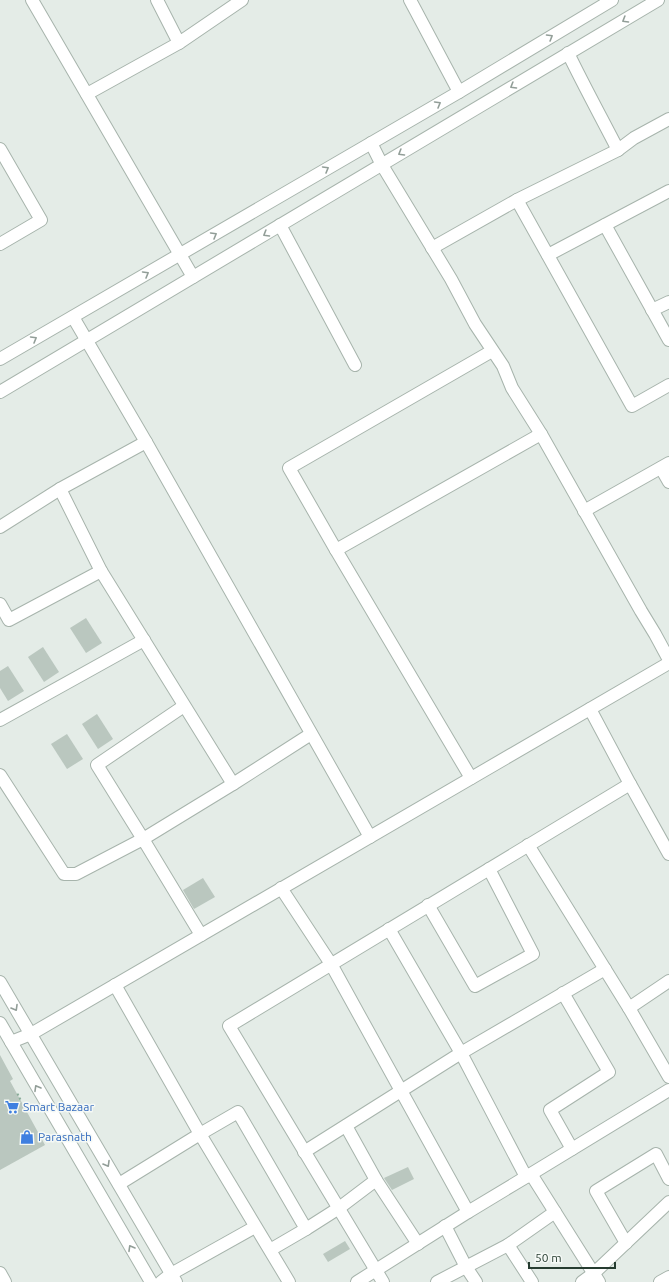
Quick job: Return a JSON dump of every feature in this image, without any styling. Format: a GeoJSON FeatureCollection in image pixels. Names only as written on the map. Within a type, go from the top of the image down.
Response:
{"type":"FeatureCollection","features":[{"type":"Feature","properties":{"kind":"street"},"geometry":{"type":"LineString","coordinates":[[32,0],[193,277]]}},
{"type":"Feature","properties":{"kind":"street"},"geometry":{"type":"LineString","coordinates":[[157,0],[179,43]]}},
{"type":"Feature","properties":{"kind":"street"},"geometry":{"type":"LineString","coordinates":[[87,94],[179,43],[242,0]]}},
{"type":"Feature","properties":{"kind":"street"},"geometry":{"type":"LineString","coordinates":[[410,0],[459,92]]}},
{"type":"Feature","properties":{"kind":"street"},"geometry":{"type":"LineString","coordinates":[[0,359],[459,92],[612,0]]}},
{"type":"Feature","properties":{"kind":"street"},"geometry":{"type":"LineString","coordinates":[[0,392],[658,0]]}},
{"type":"Feature","properties":{"kind":"street"},"geometry":{"type":"LineString","coordinates":[[568,53],[618,150]]}},
{"type":"Feature","properties":{"kind":"street"},"geometry":{"type":"LineString","coordinates":[[432,248],[518,200],[618,150],[634,138],[669,119]]}},
{"type":"Feature","properties":{"kind":"street"},"geometry":{"type":"LineString","coordinates":[[371,142],[382,165],[451,279],[475,324],[503,366],[512,388],[541,434],[584,511],[666,645],[669,660]]}},
{"type":"Feature","properties":{"kind":"street"},"geometry":{"type":"LineString","coordinates":[[0,149],[41,220],[0,244]]}},
{"type":"Feature","properties":{"kind":"street"},"geometry":{"type":"LineString","coordinates":[[548,255],[669,191]]}},
{"type":"Feature","properties":{"kind":"street"},"geometry":{"type":"LineString","coordinates":[[518,200],[632,406],[669,385]]}},
{"type":"Feature","properties":{"kind":"street"},"geometry":{"type":"LineString","coordinates":[[280,225],[355,365]]}},
{"type":"Feature","properties":{"kind":"street"},"geometry":{"type":"LineString","coordinates":[[605,225],[669,340]]}},
{"type":"Feature","properties":{"kind":"street"},"geometry":{"type":"LineString","coordinates":[[652,310],[669,302]]}},
{"type":"Feature","properties":{"kind":"street"},"geometry":{"type":"LineString","coordinates":[[73,317],[146,442],[370,837]]}},
{"type":"Feature","properties":{"kind":"street"},"geometry":{"type":"LineString","coordinates":[[471,778],[289,468],[492,351]]}},
{"type":"Feature","properties":{"kind":"street"},"geometry":{"type":"LineString","coordinates":[[336,550],[541,434]]}},
{"type":"Feature","properties":{"kind":"street"},"geometry":{"type":"LineString","coordinates":[[0,527],[60,489],[146,442]]}},
{"type":"Feature","properties":{"kind":"street"},"geometry":{"type":"LineString","coordinates":[[584,511],[665,465],[669,482]]}},
{"type":"Feature","properties":{"kind":"street"},"geometry":{"type":"LineString","coordinates":[[60,489],[101,571],[233,784]]}},
{"type":"Feature","properties":{"kind":"street"},"geometry":{"type":"LineString","coordinates":[[0,604],[9,620],[101,571]]}},
{"type":"Feature","properties":{"kind":"street"},"geometry":{"type":"LineString","coordinates":[[0,720],[144,640]]}},
{"type":"Feature","properties":{"kind":"street"},"geometry":{"type":"LineString","coordinates":[[11,1042],[31,1034],[669,663]]}},
{"type":"Feature","properties":{"kind":"street"},"geometry":{"type":"LineString","coordinates":[[184,706],[97,765],[201,935]]}},
{"type":"Feature","properties":{"kind":"street"},"geometry":{"type":"LineString","coordinates":[[590,709],[669,854]]}},
{"type":"Feature","properties":{"kind":"street"},"geometry":{"type":"LineString","coordinates":[[2,783],[64,874],[76,874],[143,839],[311,734]]}},
{"type":"Feature","properties":{"kind":"street"},"geometry":{"type":"LineString","coordinates":[[383,1282],[229,1026],[630,784]]}},
{"type":"Feature","properties":{"kind":"street"},"geometry":{"type":"LineString","coordinates":[[528,845],[629,1008],[669,1077]]}},
{"type":"Feature","properties":{"kind":"street"},"geometry":{"type":"LineString","coordinates":[[428,905],[475,986],[533,954],[489,869]]}},
{"type":"Feature","properties":{"kind":"street"},"geometry":{"type":"LineString","coordinates":[[281,888],[331,964],[468,1212]]}},
{"type":"Feature","properties":{"kind":"street"},"geometry":{"type":"LineString","coordinates":[[389,929],[461,1054],[528,1176],[555,1212],[596,1278]]}},
{"type":"Feature","properties":{"kind":"street"},"geometry":{"type":"LineString","coordinates":[[304,1152],[461,1054],[605,969]]}},
{"type":"Feature","properties":{"kind":"street"},"geometry":{"type":"LineString","coordinates":[[0,982],[174,1278]]}},
{"type":"Feature","properties":{"kind":"street"},"geometry":{"type":"LineString","coordinates":[[629,1008],[669,982]]}},
{"type":"Feature","properties":{"kind":"street"},"geometry":{"type":"LineString","coordinates":[[115,985],[200,1134],[289,1282]]}},
{"type":"Feature","properties":{"kind":"street"},"geometry":{"type":"LineString","coordinates":[[563,994],[609,1072],[550,1110],[572,1149]]}},
{"type":"Feature","properties":{"kind":"street"},"geometry":{"type":"LineString","coordinates":[[0,1023],[151,1282]]}},
{"type":"Feature","properties":{"kind":"street"},"geometry":{"type":"LineString","coordinates":[[357,1282],[445,1226],[669,1090]]}},
{"type":"Feature","properties":{"kind":"street"},"geometry":{"type":"LineString","coordinates":[[119,1184],[238,1112],[306,1229]]}},
{"type":"Feature","properties":{"kind":"street"},"geometry":{"type":"LineString","coordinates":[[346,1126],[376,1180],[418,1244]]}},
{"type":"Feature","properties":{"kind":"street"},"geometry":{"type":"LineString","coordinates":[[74,1150],[92,1139]]}},
{"type":"Feature","properties":{"kind":"street"},"geometry":{"type":"LineString","coordinates":[[626,1243],[596,1191],[656,1154],[669,1179]]}},
{"type":"Feature","properties":{"kind":"street"},"geometry":{"type":"LineString","coordinates":[[270,1250],[339,1208],[376,1180]]}},
{"type":"Feature","properties":{"kind":"street"},"geometry":{"type":"LineString","coordinates":[[582,1282],[596,1278],[626,1243],[669,1202]]}},
{"type":"Feature","properties":{"kind":"street"},"geometry":{"type":"LineString","coordinates":[[437,1282],[508,1245],[555,1212]]}},
{"type":"Feature","properties":{"kind":"street"},"geometry":{"type":"LineString","coordinates":[[445,1226],[466,1267],[476,1282]]}},
{"type":"Feature","properties":{"kind":"street"},"geometry":{"type":"LineString","coordinates":[[161,1282],[174,1278],[255,1227]]}},
{"type":"Feature","properties":{"kind":"street"},"geometry":{"type":"LineString","coordinates":[[508,1245],[532,1282]]}},
{"type":"Feature","properties":{"kind":"street"},"geometry":{"type":"LineString","coordinates":[[0,1273],[5,1282]]}},
{"type":"Feature","properties":{"kind":"street"},"geometry":{"type":"LineString","coordinates":[[660,1282],[669,1277]]}},
{"type":"Feature","properties":{"kind":"path"},"geometry":{"type":"LineString","coordinates":[[17,1095],[21,1093]]}},
{"type":"Feature","properties":{"kind":"path"},"geometry":{"type":"LineString","coordinates":[[19,1099],[23,1097]]}},
{"type":"Feature","properties":{"kind":"building"},"geometry":{"type":"Polygon","coordinates":[[[86,618],[102,643],[86,653],[70,628],[86,618]]]}},
{"type":"Feature","properties":{"kind":"building"},"geometry":{"type":"Polygon","coordinates":[[[43,647],[59,672],[44,682],[28,657],[43,647]]]}},
{"type":"Feature","properties":{"kind":"building"},"geometry":{"type":"Polygon","coordinates":[[[8,666],[24,691],[8,701],[0,688],[0,671],[8,666]]]}},
{"type":"Feature","properties":{"kind":"building"},"geometry":{"type":"Polygon","coordinates":[[[97,714],[113,739],[98,749],[82,724],[97,714]]]}},
{"type":"Feature","properties":{"kind":"building"},"geometry":{"type":"Polygon","coordinates":[[[67,734],[83,759],[67,769],[51,744],[67,734]]]}},
{"type":"Feature","properties":{"kind":"building"},"geometry":{"type":"Polygon","coordinates":[[[203,878],[215,897],[194,909],[183,890],[203,878]]]}},
{"type":"Feature","properties":{"kind":"building"},"geometry":{"type":"Polygon","coordinates":[[[0,1055],[13,1079],[10,1081],[45,1145],[0,1170],[0,1055]]]}},
{"type":"Feature","properties":{"kind":"building"},"geometry":{"type":"Polygon","coordinates":[[[408,1167],[414,1179],[392,1190],[384,1178],[408,1167]]]}},
{"type":"Feature","properties":{"kind":"building"},"geometry":{"type":"Polygon","coordinates":[[[345,1241],[350,1249],[328,1262],[323,1254],[345,1241]]]}},
{"type":"Feature","properties":{"kind":"place","name":"Smart Bazaar"},"geometry":{"type":"Point","coordinates":[12,1107]}},
{"type":"Feature","properties":{"kind":"place","name":"Parasnath"},"geometry":{"type":"Point","coordinates":[27,1137]}}]}
